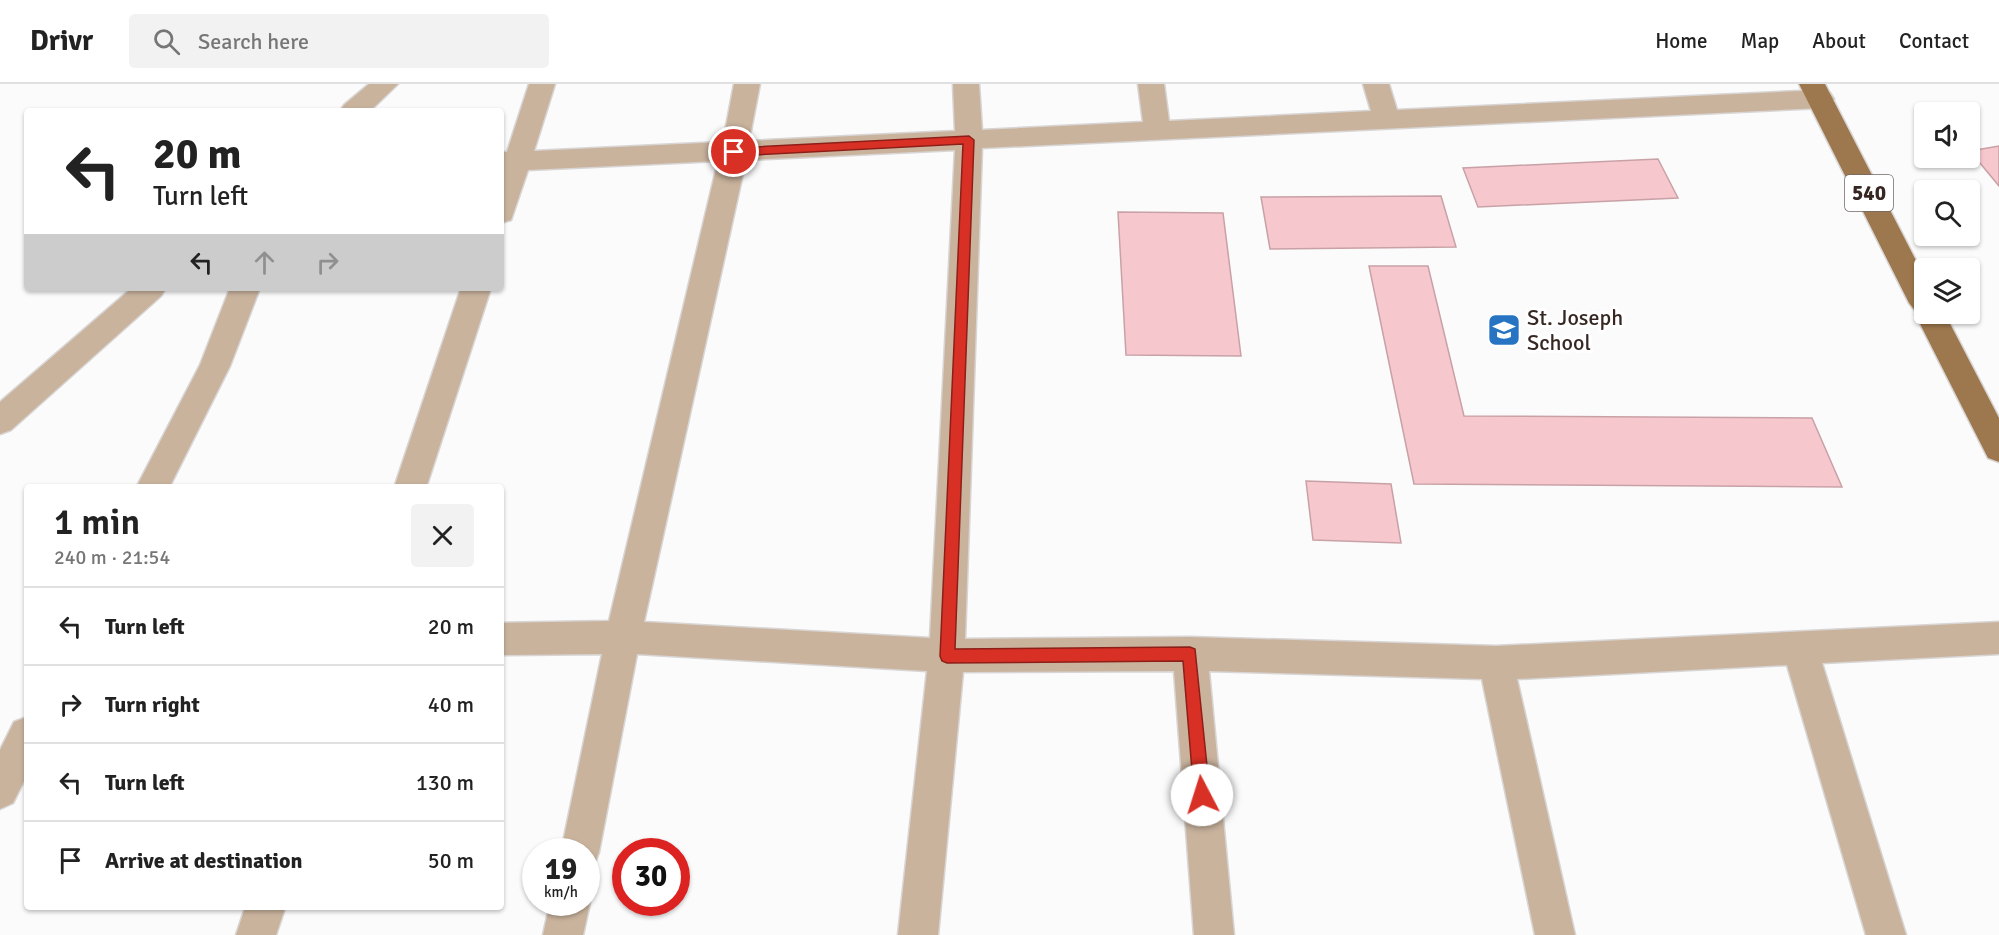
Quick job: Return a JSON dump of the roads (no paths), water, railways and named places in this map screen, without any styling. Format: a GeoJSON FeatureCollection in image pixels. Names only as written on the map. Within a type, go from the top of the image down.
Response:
{"type":"FeatureCollection","features":[{"type":"Feature","properties":{"kind":"main road","name":"540"},"geometry":{"type":"LineString","coordinates":[[1816,91],[1914,283]]}},
{"type":"Feature","properties":{"kind":"main road"},"geometry":{"type":"LineString","coordinates":[[1935,324],[1999,449]]}},
{"type":"Feature","properties":{"kind":"street"},"geometry":{"type":"LineString","coordinates":[[357,108],[385,84]]}},
{"type":"Feature","properties":{"kind":"street"},"geometry":{"type":"LineString","coordinates":[[504,196],[510,161],[542,84]]}},
{"type":"Feature","properties":{"kind":"street"},"geometry":{"type":"LineString","coordinates":[[583,838],[623,637],[734,152],[747,84]]}},
{"type":"Feature","properties":{"kind":"street"},"geometry":{"type":"LineString","coordinates":[[918,935],[947,656],[969,140],[966,84]]}},
{"type":"Feature","properties":{"kind":"street"},"geometry":{"type":"LineString","coordinates":[[1151,84],[1157,131]]}},
{"type":"Feature","properties":{"kind":"street"},"geometry":{"type":"LineString","coordinates":[[1376,84],[1388,120]]}},
{"type":"Feature","properties":{"kind":"street"},"geometry":{"type":"LineString","coordinates":[[1587,84],[1600,109]]}},
{"type":"Feature","properties":{"kind":"street"},"geometry":{"type":"LineString","coordinates":[[510,161],[1600,109],[1816,91]]}},
{"type":"Feature","properties":{"kind":"street"},"geometry":{"type":"LineString","coordinates":[[0,421],[147,291]]}},
{"type":"Feature","properties":{"kind":"street"},"geometry":{"type":"LineString","coordinates":[[154,484],[215,366],[244,291]]}},
{"type":"Feature","properties":{"kind":"street"},"geometry":{"type":"LineString","coordinates":[[411,484],[475,291]]}},
{"type":"Feature","properties":{"kind":"street"},"geometry":{"type":"LineString","coordinates":[[504,639],[623,637],[947,656],[1190,654],[1496,663],[1999,638]]}},
{"type":"Feature","properties":{"kind":"street"},"geometry":{"type":"LineString","coordinates":[[1800,648],[1886,935]]}},
{"type":"Feature","properties":{"kind":"street"},"geometry":{"type":"LineString","coordinates":[[1190,654],[1214,935]]}},
{"type":"Feature","properties":{"kind":"street"},"geometry":{"type":"LineString","coordinates":[[1496,663],[1555,935]]}},
{"type":"Feature","properties":{"kind":"street"},"geometry":{"type":"LineString","coordinates":[[0,790],[24,741]]}},
{"type":"Feature","properties":{"kind":"street"},"geometry":{"type":"LineString","coordinates":[[256,935],[264,910]]}},
{"type":"Feature","properties":{"kind":"street"},"geometry":{"type":"LineString","coordinates":[[563,935],[567,916]]}},
{"type":"Feature","properties":{"kind":"place","name":"St. Joseph School"},"geometry":{"type":"Point","coordinates":[1504,330]}}]}
